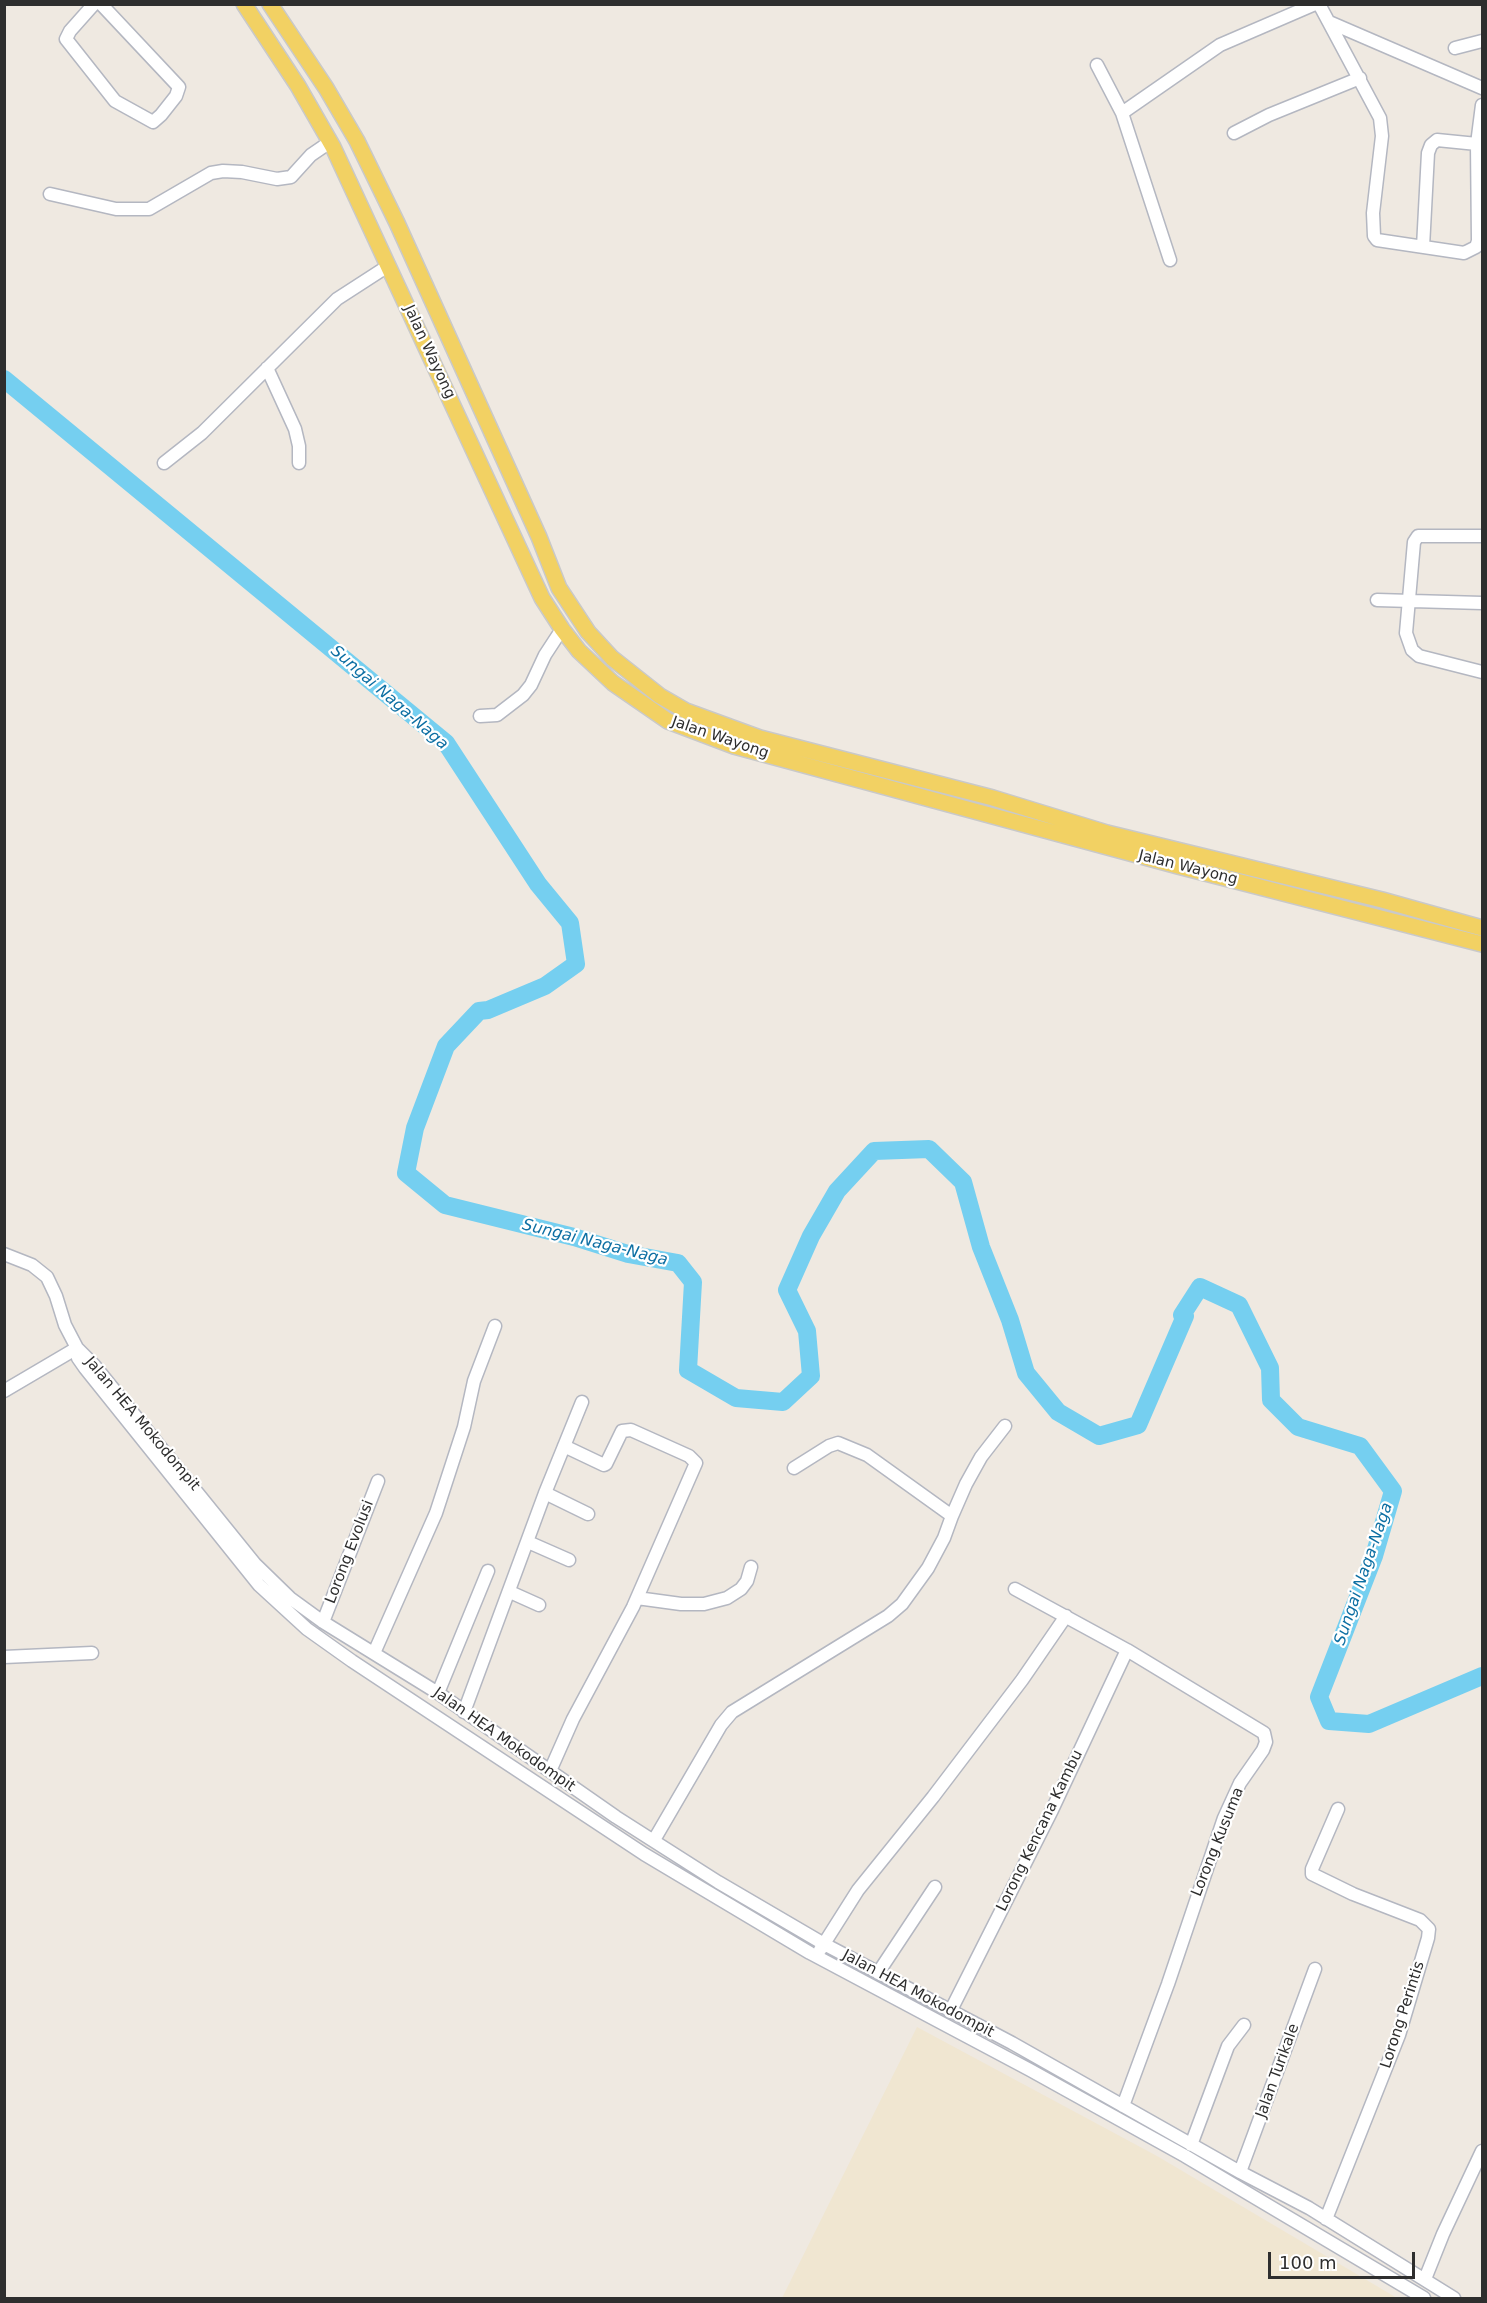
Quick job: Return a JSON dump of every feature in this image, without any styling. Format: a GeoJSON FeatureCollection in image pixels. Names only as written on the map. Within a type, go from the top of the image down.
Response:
{"type":"FeatureCollection","features":[{"type":"Feature","properties":{"kind":"main road","name":"Jalan Wayong"},"geometry":{"type":"LineString","coordinates":[[244,4],[298,87],[330,142],[535,584],[562,629],[579,651],[613,683],[639,703],[668,721],[734,747],[1178,866],[1482,944]]}},
{"type":"Feature","properties":{"kind":"main road","name":"Jalan Wayong"},"geometry":{"type":"LineString","coordinates":[[270,4],[318,75],[357,141],[397,223],[539,537],[559,588],[588,632],[612,658],[660,696],[686,711],[770,741],[993,798],[1107,832],[1382,900],[1482,928]]}},
{"type":"Feature","properties":{"kind":"main road"},"geometry":{"type":"LineString","coordinates":[[298,87],[318,75]]}},
{"type":"Feature","properties":{"kind":"street"},"geometry":{"type":"LineString","coordinates":[[94,4],[70,31],[66,39],[116,101],[153,122],[168,107],[179,87],[101,4]]}},
{"type":"Feature","properties":{"kind":"street"},"geometry":{"type":"LineString","coordinates":[[1122,112],[1220,45],[1317,4],[1329,21],[1380,118],[1380,154],[1374,197],[1374,236],[1377,240],[1464,253],[1476,247],[1478,241],[1477,144],[1482,105]]}},
{"type":"Feature","properties":{"kind":"street"},"geometry":{"type":"LineString","coordinates":[[1329,21],[1482,88]]}},
{"type":"Feature","properties":{"kind":"street"},"geometry":{"type":"LineString","coordinates":[[1455,48],[1482,41]]}},
{"type":"Feature","properties":{"kind":"street"},"geometry":{"type":"LineString","coordinates":[[1097,64],[1122,112],[1170,260]]}},
{"type":"Feature","properties":{"kind":"street"},"geometry":{"type":"LineString","coordinates":[[1234,133],[1269,115],[1360,78]]}},
{"type":"Feature","properties":{"kind":"street"},"geometry":{"type":"LineString","coordinates":[[1423,247],[1428,153],[1431,145],[1437,140],[1477,144]]}},
{"type":"Feature","properties":{"kind":"street"},"geometry":{"type":"LineString","coordinates":[[50,194],[116,209],[149,209],[211,173],[242,172],[277,179],[291,177],[311,155],[330,142]]}},
{"type":"Feature","properties":{"kind":"street"},"geometry":{"type":"LineString","coordinates":[[164,463],[202,433],[337,299],[388,266]]}},
{"type":"Feature","properties":{"kind":"street"},"geometry":{"type":"LineString","coordinates":[[267,368],[295,429],[300,446],[299,463]]}},
{"type":"Feature","properties":{"kind":"street"},"geometry":{"type":"LineString","coordinates":[[1482,536],[1418,536],[1414,542],[1406,633],[1412,650],[1419,656],[1482,672]]}},
{"type":"Feature","properties":{"kind":"street"},"geometry":{"type":"LineString","coordinates":[[1377,600],[1482,598]]}},
{"type":"Feature","properties":{"kind":"street"},"geometry":{"type":"LineString","coordinates":[[1408,599],[1482,603]]}},
{"type":"Feature","properties":{"kind":"street"},"geometry":{"type":"LineString","coordinates":[[480,716],[497,715],[523,695],[531,685],[545,655],[562,629]]}},
{"type":"Feature","properties":{"kind":"street"},"geometry":{"type":"LineString","coordinates":[[1465,667],[1482,666]]}},
{"type":"Feature","properties":{"kind":"street"},"geometry":{"type":"LineString","coordinates":[[4,1254],[32,1264],[47,1277],[77,1348]]}},
{"type":"Feature","properties":{"kind":"street"},"geometry":{"type":"LineString","coordinates":[[374,1653],[436,1513],[464,1426],[474,1381],[495,1326]]}},
{"type":"Feature","properties":{"kind":"street"},"geometry":{"type":"LineString","coordinates":[[4,1383],[51,1356],[77,1348]]}},
{"type":"Feature","properties":{"kind":"street"},"geometry":{"type":"LineString","coordinates":[[4,1391],[77,1348]]}},
{"type":"Feature","properties":{"kind":"street","name":"Jalan HEA Mokodompit"},"geometry":{"type":"LineString","coordinates":[[77,1348],[94,1365],[255,1564],[290,1598],[323,1622],[438,1693],[616,1817],[718,1882],[824,1944],[1068,2075],[1326,2219],[1454,2298]]}},
{"type":"Feature","properties":{"kind":"street","name":"Jalan HEA Mokodompit"},"geometry":{"type":"LineString","coordinates":[[77,1348],[78,1358],[259,1586],[289,1614],[352,1660],[608,1830],[816,1956],[1185,2156],[1424,2298]]}},
{"type":"Feature","properties":{"kind":"street"},"geometry":{"type":"LineString","coordinates":[[464,1712],[545,1493],[582,1402]]}},
{"type":"Feature","properties":{"kind":"street"},"geometry":{"type":"LineString","coordinates":[[654,1840],[721,1725],[732,1712],[888,1616],[902,1604],[928,1568],[981,1456],[1005,1426]]}},
{"type":"Feature","properties":{"kind":"street"},"geometry":{"type":"LineString","coordinates":[[550,1772],[573,1719],[637,1598],[696,1463],[689,1456],[631,1430],[622,1431],[604,1465],[564,1446]]}},
{"type":"Feature","properties":{"kind":"street"},"geometry":{"type":"LineString","coordinates":[[794,1468],[829,1446],[838,1443],[876,1461],[952,1516]]}},
{"type":"Feature","properties":{"kind":"street","name":"Lorong Evolusi"},"geometry":{"type":"LineString","coordinates":[[323,1622],[378,1481]]}},
{"type":"Feature","properties":{"kind":"street"},"geometry":{"type":"LineString","coordinates":[[545,1493],[588,1514]]}},
{"type":"Feature","properties":{"kind":"street"},"geometry":{"type":"LineString","coordinates":[[528,1542],[569,1560]]}},
{"type":"Feature","properties":{"kind":"street"},"geometry":{"type":"LineString","coordinates":[[637,1598],[681,1605],[704,1604],[727,1598],[741,1589],[747,1581],[751,1567]]}},
{"type":"Feature","properties":{"kind":"street"},"geometry":{"type":"LineString","coordinates":[[438,1693],[488,1571]]}},
{"type":"Feature","properties":{"kind":"street"},"geometry":{"type":"LineString","coordinates":[[1015,1588],[1126,1650]]}},
{"type":"Feature","properties":{"kind":"street"},"geometry":{"type":"LineString","coordinates":[[510,1592],[539,1605]]}},
{"type":"Feature","properties":{"kind":"street"},"geometry":{"type":"LineString","coordinates":[[816,1956],[858,1890],[933,1797],[1022,1680],[1066,1616]]}},
{"type":"Feature","properties":{"kind":"street","name":"Lorong Kencana Kambu"},"geometry":{"type":"LineString","coordinates":[[950,2012],[1052,1810],[1126,1650]]}},
{"type":"Feature","properties":{"kind":"street","name":"Lorong Kusuma"},"geometry":{"type":"LineString","coordinates":[[1123,2106],[1168,1984],[1224,1818],[1240,1783],[1266,1742],[1264,1733],[1259,1728],[1126,1650]]}},
{"type":"Feature","properties":{"kind":"street"},"geometry":{"type":"LineString","coordinates":[[4,1657],[92,1653]]}},
{"type":"Feature","properties":{"kind":"street"},"geometry":{"type":"LineString","coordinates":[[525,1775],[534,1761]]}},
{"type":"Feature","properties":{"kind":"street","name":"Lorong Perintis"},"geometry":{"type":"LineString","coordinates":[[1326,2219],[1399,2035],[1429,1929],[1420,1920],[1314,1876],[1312,1869],[1338,1809]]}},
{"type":"Feature","properties":{"kind":"street"},"geometry":{"type":"LineString","coordinates":[[608,1830],[616,1817]]}},
{"type":"Feature","properties":{"kind":"street"},"geometry":{"type":"LineString","coordinates":[[878,1973],[935,1887]]}},
{"type":"Feature","properties":{"kind":"street","name":"Jalan Turikale"},"geometry":{"type":"LineString","coordinates":[[1240,2172],[1315,1969]]}},
{"type":"Feature","properties":{"kind":"street"},"geometry":{"type":"LineString","coordinates":[[1191,2145],[1228,2046],[1244,2025]]}},
{"type":"Feature","properties":{"kind":"street"},"geometry":{"type":"LineString","coordinates":[[1062,2088],[1068,2075]]}},
{"type":"Feature","properties":{"kind":"street"},"geometry":{"type":"LineString","coordinates":[[1425,2279],[1482,2151]]}},
{"type":"Feature","properties":{"kind":"street"},"geometry":{"type":"LineString","coordinates":[[1351,2254],[1359,2240]]}},
{"type":"Feature","properties":{"kind":"shaded area"},"geometry":{"type":"Polygon","coordinates":[[[917,2027],[1157,2156],[1397,2298],[782,2298],[917,2027]]]}},
{"type":"Feature","properties":{"kind":"waterway","name":"Sungai Naga-Naga"},"geometry":{"type":"LineString","coordinates":[[4,379],[446,743],[538,884],[570,923],[576,964],[545,986],[488,1010],[479,1011],[446,1046],[415,1128],[406,1173],[445,1205],[574,1237],[628,1254],[678,1263],[693,1282],[688,1370],[736,1398],[783,1402],[811,1376],[807,1331],[787,1290],[811,1236],[837,1191],[874,1151],[929,1149],[963,1182],[981,1247],[1010,1320],[1026,1373],[1058,1412],[1099,1436],[1138,1425],[1185,1316],[1182,1315],[1200,1287],[1239,1305],[1270,1368],[1271,1400],[1298,1427],[1360,1446],[1393,1491],[1374,1556],[1319,1697],[1329,1721],[1369,1724],[1482,1676]]}}]}
